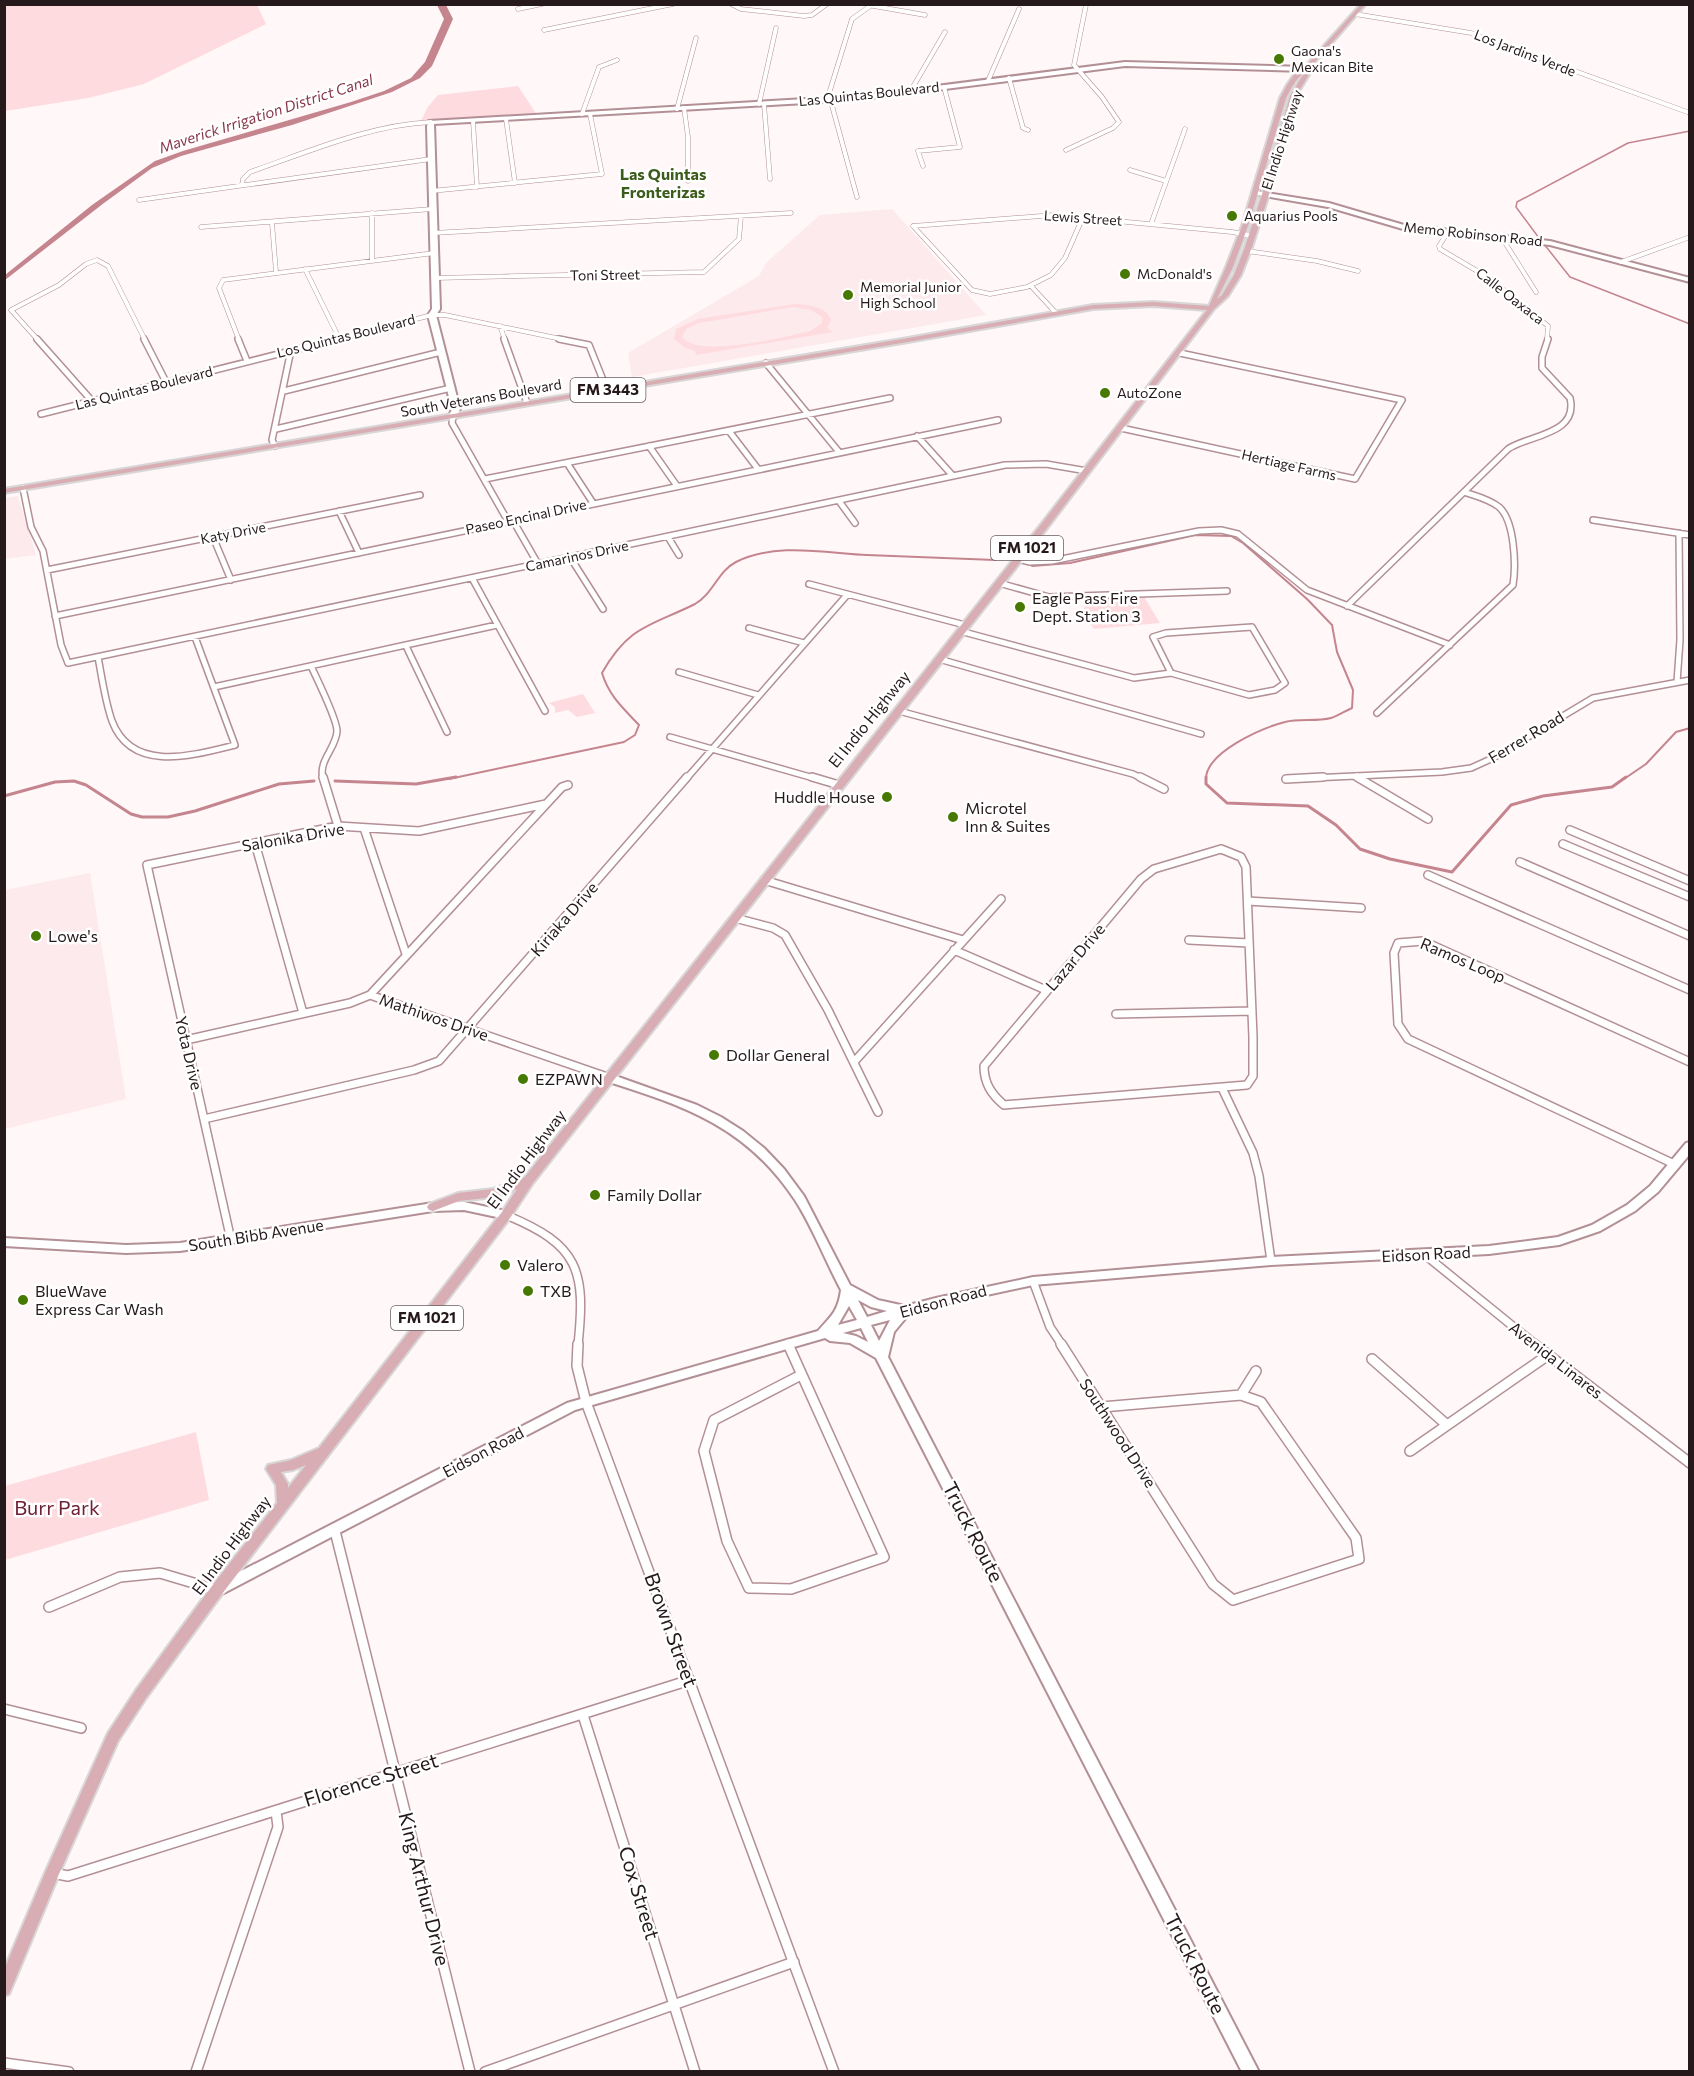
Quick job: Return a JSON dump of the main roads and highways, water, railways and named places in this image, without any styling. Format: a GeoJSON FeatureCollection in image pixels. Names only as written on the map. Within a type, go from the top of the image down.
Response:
{"type":"FeatureCollection","features":[{"type":"Feature","properties":{"kind":"main road","name":"El Indio Highway"},"geometry":{"type":"LineString","coordinates":[[1212,309],[1212,301],[1224,282],[1242,235],[1281,105],[1299,71],[1306,69],[1364,4]]}},
{"type":"Feature","properties":{"kind":"main road","name":"El Indio Highway"},"geometry":{"type":"LineString","coordinates":[[4,1989],[52,1873],[113,1737],[141,1694],[217,1590],[506,1215],[529,1180],[962,628],[999,584],[1212,309],[1222,303],[1247,251],[1293,96],[1307,73],[1306,69]]}},
{"type":"Feature","properties":{"kind":"main road","name":"South Veterans Boulevard"},"geometry":{"type":"LineString","coordinates":[[4,491],[1111,304],[1167,304],[1212,309]]}},
{"type":"Feature","properties":{"kind":"main road"},"geometry":{"type":"LineString","coordinates":[[1167,304],[1190,312],[1202,324]]}},
{"type":"Feature","properties":{"kind":"main road"},"geometry":{"type":"LineString","coordinates":[[433,1207],[458,1197],[494,1193],[529,1180]]}},
{"type":"Feature","properties":{"kind":"main road"},"geometry":{"type":"LineString","coordinates":[[284,1506],[285,1495],[282,1484],[272,1469],[293,1465],[326,1449]]}},
{"type":"Feature","properties":{"kind":"waterway"},"geometry":{"type":"LineString","coordinates":[[1539,238],[1516,207],[1517,202],[1628,143],[1690,131]]}},
{"type":"Feature","properties":{"kind":"waterway"},"geometry":{"type":"LineString","coordinates":[[1544,244],[1570,277],[1690,324]]}},
{"type":"Feature","properties":{"kind":"waterway"},"geometry":{"type":"LineString","coordinates":[[1032,566],[1070,563],[1195,535],[1231,536],[1243,543],[1307,599],[1332,625],[1337,652],[1353,690],[1352,708],[1331,718],[1285,722],[1250,736],[1215,760],[1208,769],[1206,779]]}},
{"type":"Feature","properties":{"kind":"waterway"},"geometry":{"type":"LineString","coordinates":[[449,779],[624,742],[635,735],[639,725],[613,695],[602,673],[612,657],[632,636],[653,623],[701,600],[725,571],[736,562],[751,556],[784,550],[995,560]]}},
{"type":"Feature","properties":{"kind":"waterway"},"geometry":{"type":"LineString","coordinates":[[1624,779],[1646,764],[1676,732],[1690,728]]}},
{"type":"Feature","properties":{"kind":"waterway"},"geometry":{"type":"LineString","coordinates":[[335,781],[416,784],[456,777]]}},
{"type":"Feature","properties":{"kind":"waterway"},"geometry":{"type":"LineString","coordinates":[[1206,779],[1206,784],[1227,803],[1308,806],[1336,825],[1360,849],[1390,859],[1452,872],[1511,805],[1543,796],[1612,787],[1626,777]]}},
{"type":"Feature","properties":{"kind":"waterway"},"geometry":{"type":"LineString","coordinates":[[4,796],[55,782],[74,781],[86,785],[131,814],[142,817],[168,817],[195,811],[279,784],[314,781]]}},
{"type":"Feature","properties":{"kind":"place","name":"Gaona's Mexican Bite"},"geometry":{"type":"Point","coordinates":[1279,59]}},
{"type":"Feature","properties":{"kind":"place","name":"Aquarius Pools"},"geometry":{"type":"Point","coordinates":[1232,216]}},
{"type":"Feature","properties":{"kind":"place","name":"McDonald's"},"geometry":{"type":"Point","coordinates":[1125,274]}},
{"type":"Feature","properties":{"kind":"place","name":"Memorial Junior High School"},"geometry":{"type":"Point","coordinates":[848,295]}},
{"type":"Feature","properties":{"kind":"place","name":"AutoZone"},"geometry":{"type":"Point","coordinates":[1105,393]}},
{"type":"Feature","properties":{"kind":"place","name":"Eagle Pass Fire Dept. Station 3"},"geometry":{"type":"Point","coordinates":[1020,607]}},
{"type":"Feature","properties":{"kind":"place","name":"Huddle House"},"geometry":{"type":"Point","coordinates":[887,797]}},
{"type":"Feature","properties":{"kind":"place","name":"Microtel Inn & Suites"},"geometry":{"type":"Point","coordinates":[953,817]}},
{"type":"Feature","properties":{"kind":"place","name":"Lowe's"},"geometry":{"type":"Point","coordinates":[36,936]}},
{"type":"Feature","properties":{"kind":"place","name":"Dollar General"},"geometry":{"type":"Point","coordinates":[714,1055]}},
{"type":"Feature","properties":{"kind":"place","name":"EZPAWN"},"geometry":{"type":"Point","coordinates":[523,1079]}},
{"type":"Feature","properties":{"kind":"place","name":"Family Dollar"},"geometry":{"type":"Point","coordinates":[595,1195]}},
{"type":"Feature","properties":{"kind":"place","name":"Valero"},"geometry":{"type":"Point","coordinates":[505,1265]}},
{"type":"Feature","properties":{"kind":"place","name":"TXB"},"geometry":{"type":"Point","coordinates":[528,1291]}},
{"type":"Feature","properties":{"kind":"place","name":"BlueWave Express Car Wash"},"geometry":{"type":"Point","coordinates":[23,1300]}},
{"type":"Feature","properties":{"kind":"district","name":"Las Quintas Fronterizas"},"geometry":{"type":"Point","coordinates":[663,183]}},
{"type":"Feature","properties":{"kind":"water label","name":"Maverick Irrigation District Canal"},"geometry":{"type":"Point","coordinates":[266,114]}},
{"type":"Feature","properties":{"kind":"park label","name":"Burr Park"},"geometry":{"type":"Point","coordinates":[57,1508]}}]}
